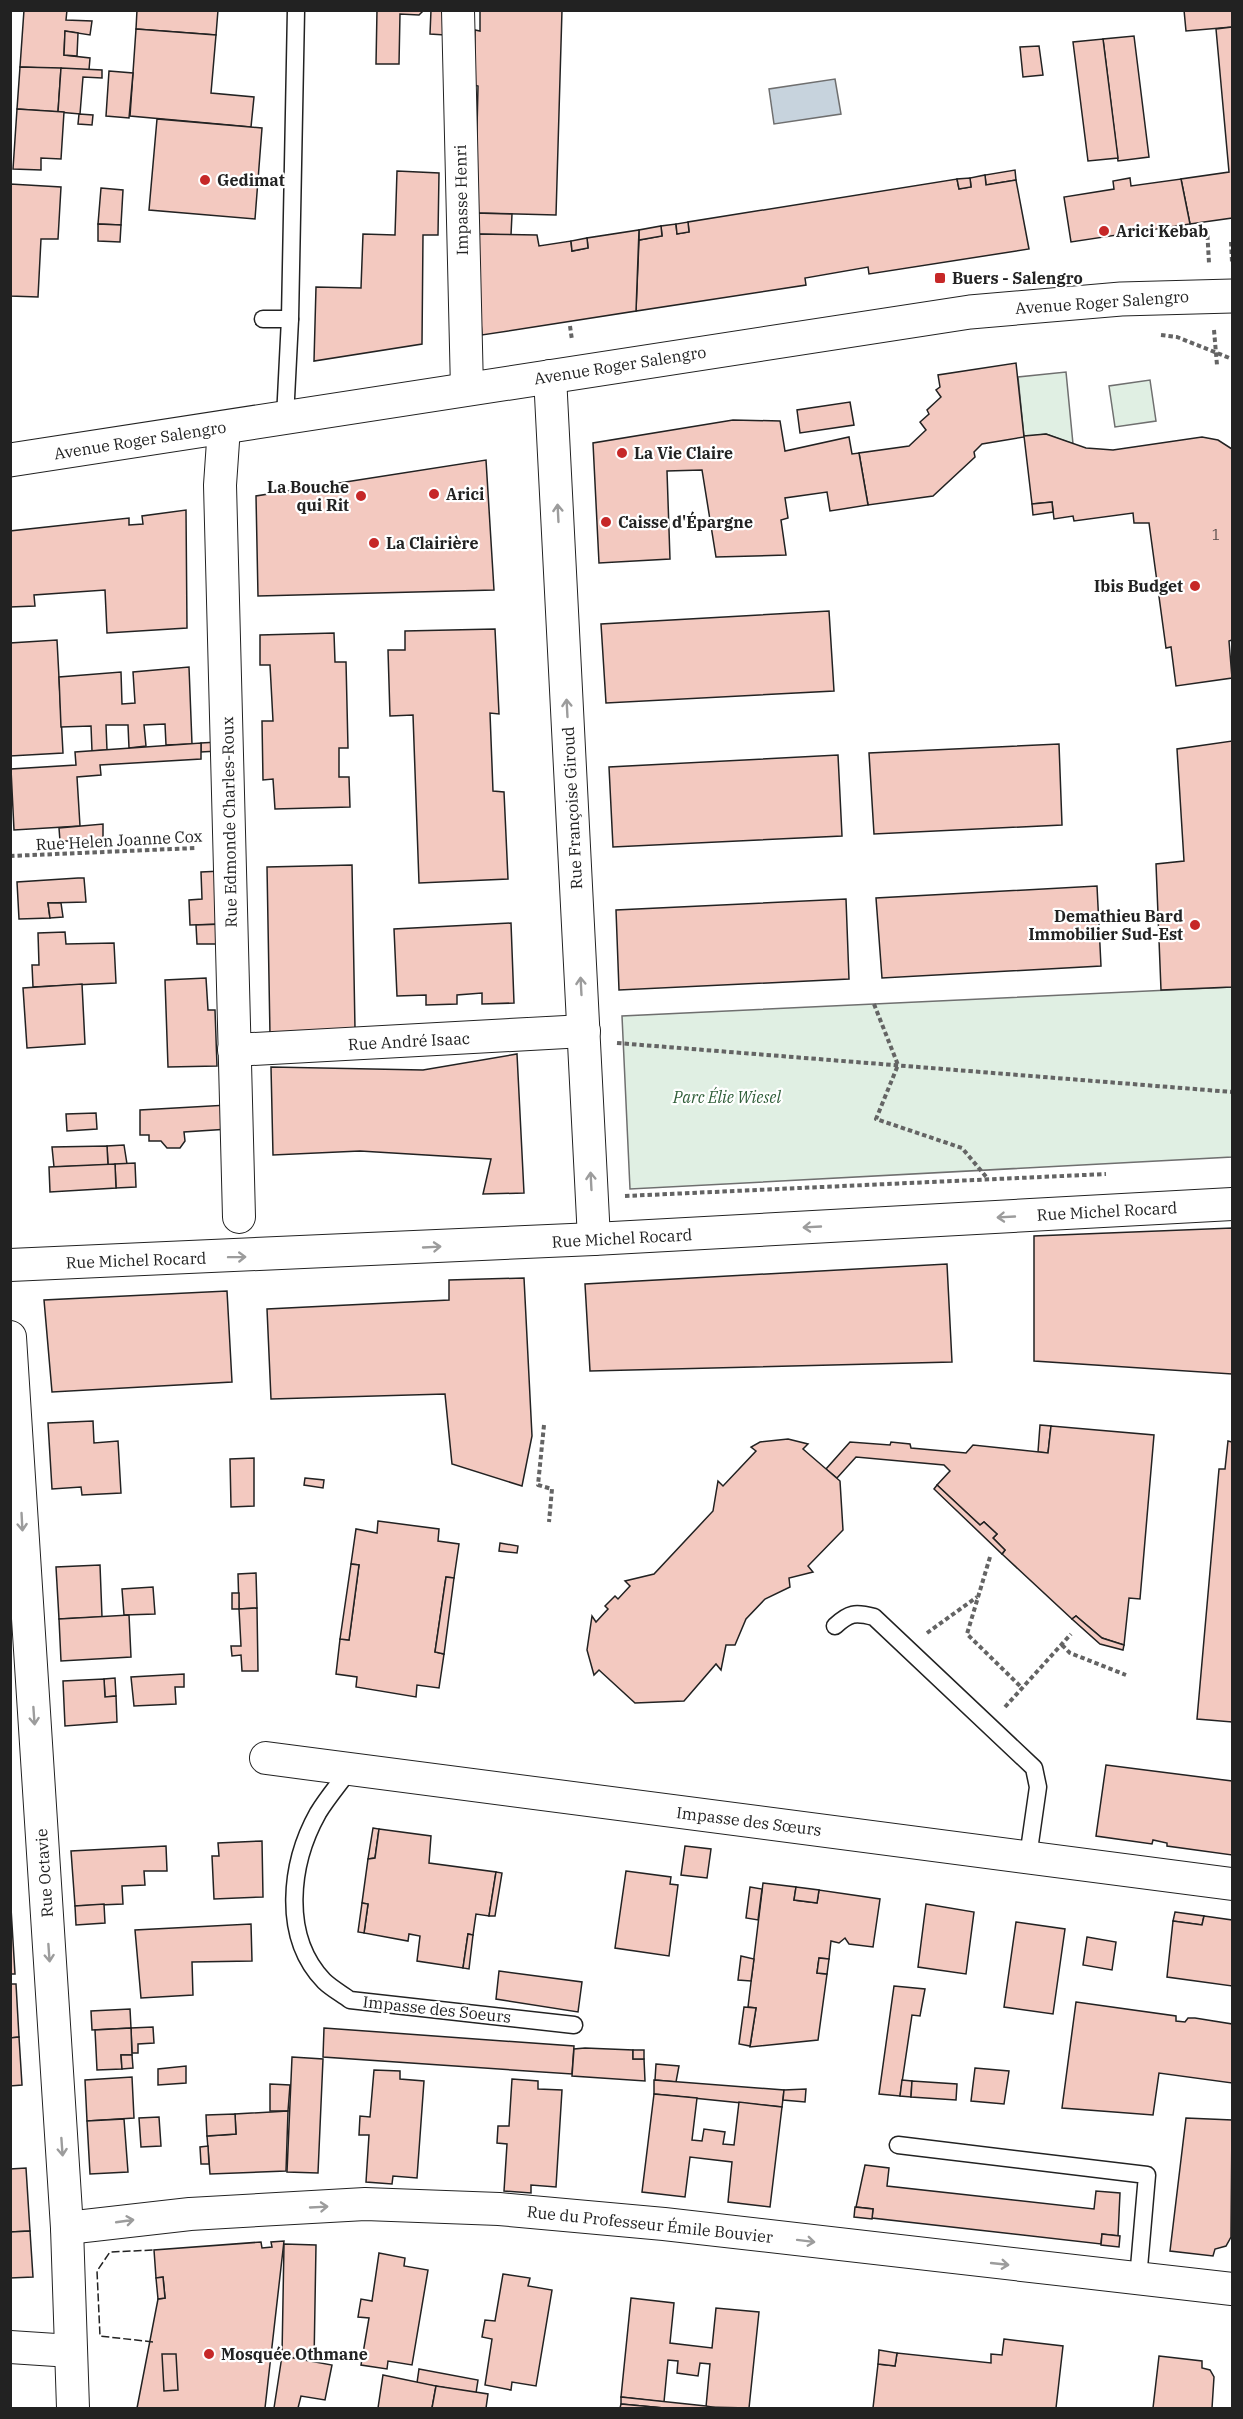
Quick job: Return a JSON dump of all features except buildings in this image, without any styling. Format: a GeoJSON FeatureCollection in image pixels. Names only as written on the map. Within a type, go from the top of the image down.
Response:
{"type":"FeatureCollection","features":[{"type":"Feature","properties":{"kind":"main road","name":"Avenue Roger Salengro"},"geometry":{"type":"LineString","coordinates":[[10,460],[970,312],[1121,299],[1233,296]]}},
{"type":"Feature","properties":{"kind":"street","name":"Impasse Henri"},"geometry":{"type":"LineString","coordinates":[[458,10],[467,389]]}},
{"type":"Feature","properties":{"kind":"street","name":"Rue Françoise Giroud"},"geometry":{"type":"LineString","coordinates":[[550,376],[595,1037],[594,1239]]}},
{"type":"Feature","properties":{"kind":"street","name":"Rue Edmonde Charles-Roux"},"geometry":{"type":"LineString","coordinates":[[224,428],[220,484],[239,1217]]}},
{"type":"Feature","properties":{"kind":"street","name":"Rue André Isaac"},"geometry":{"type":"LineString","coordinates":[[234,1050],[595,1037]]}},
{"type":"Feature","properties":{"kind":"street","name":"Rue Michel Rocard"},"geometry":{"type":"LineString","coordinates":[[10,1265],[594,1239],[1233,1204]]}},
{"type":"Feature","properties":{"kind":"street","name":"Rue Octavie"},"geometry":{"type":"LineString","coordinates":[[10,1338],[20,1670],[67,2228],[73,2409]]}},
{"type":"Feature","properties":{"kind":"street","name":"Impasse des Sœurs"},"geometry":{"type":"LineString","coordinates":[[266,1758],[1233,1884]]}},
{"type":"Feature","properties":{"kind":"street","name":"Rue du Professeur Émile Bouvier"},"geometry":{"type":"LineString","coordinates":[[67,2228],[178,2215],[365,2204],[499,2209],[664,2224],[1233,2289]]}},
{"type":"Feature","properties":{"kind":"street"},"geometry":{"type":"LineString","coordinates":[[10,2347],[71,2351]]}},
{"type":"Feature","properties":{"kind":"lane"},"geometry":{"type":"LineString","coordinates":[[285,418],[290,319],[296,10]]}},
{"type":"Feature","properties":{"kind":"lane"},"geometry":{"type":"LineString","coordinates":[[263,319],[290,319]]}},
{"type":"Feature","properties":{"kind":"lane"},"geometry":{"type":"LineString","coordinates":[[835,1626],[848,1614],[859,1613],[874,1617],[1034,1768],[1038,1788],[1028,1857]]}},
{"type":"Feature","properties":{"kind":"lane","name":"Impasse des Soeurs"},"geometry":{"type":"LineString","coordinates":[[350,1769],[318,1813],[303,1850],[293,1895],[301,1946],[324,1981],[350,2000],[574,2025]]}},
{"type":"Feature","properties":{"kind":"lane"},"geometry":{"type":"LineString","coordinates":[[898,2145],[1147,2175],[1138,2279]]}},
{"type":"Feature","properties":{"kind":"path"},"geometry":{"type":"LineString","coordinates":[[1231,242],[1233,263]]}},
{"type":"Feature","properties":{"kind":"path"},"geometry":{"type":"LineString","coordinates":[[570,326],[572,341]]}},
{"type":"Feature","properties":{"kind":"path"},"geometry":{"type":"LineString","coordinates":[[1161,335],[1178,337],[1233,359]]}},
{"type":"Feature","properties":{"kind":"path","name":"Rue Helen Joanne Cox"},"geometry":{"type":"LineString","coordinates":[[10,856],[229,847]]}},
{"type":"Feature","properties":{"kind":"path"},"geometry":{"type":"LineString","coordinates":[[874,1004],[898,1065],[876,1119],[962,1148],[988,1179]]}},
{"type":"Feature","properties":{"kind":"path"},"geometry":{"type":"LineString","coordinates":[[595,1037],[898,1065],[1233,1092]]}},
{"type":"Feature","properties":{"kind":"path"},"geometry":{"type":"LineString","coordinates":[[614,1197],[1116,1173]]}},
{"type":"Feature","properties":{"kind":"path"},"geometry":{"type":"LineString","coordinates":[[544,1425],[538,1485],[552,1490],[549,1522]]}},
{"type":"Feature","properties":{"kind":"path"},"geometry":{"type":"LineString","coordinates":[[990,1557],[967,1634],[1022,1688]]}},
{"type":"Feature","properties":{"kind":"path"},"geometry":{"type":"LineString","coordinates":[[908,1648],[978,1596]]}},
{"type":"Feature","properties":{"kind":"path"},"geometry":{"type":"LineString","coordinates":[[990,1725],[1071,1634]]}},
{"type":"Feature","properties":{"kind":"path"},"geometry":{"type":"LineString","coordinates":[[1062,1645],[1070,1653],[1126,1675]]}},
{"type":"Feature","properties":{"kind":"green space"},"geometry":{"type":"Polygon","coordinates":[[[1066,372],[1073,444],[1046,434],[1024,437],[1018,377],[1066,372]]]}},
{"type":"Feature","properties":{"kind":"green space"},"geometry":{"type":"Polygon","coordinates":[[[1150,380],[1156,421],[1115,427],[1109,386],[1150,380]]]}},
{"type":"Feature","properties":{"kind":"green space","name":"Parc Élie Wiesel"},"geometry":{"type":"Polygon","coordinates":[[[1232,987],[1232,1157],[630,1189],[622,1016],[1232,987]]]}},
{"type":"Feature","properties":{"kind":"shaded area"},"geometry":{"type":"Polygon","coordinates":[[[835,79],[841,114],[774,124],[769,89],[835,79]]]}},
{"type":"Feature","properties":{"kind":"fence"},"geometry":{"type":"LineString","coordinates":[[153,2342],[100,2336],[97,2271],[110,2252],[154,2250]]}},
{"type":"Feature","properties":{"kind":"place","name":"Gedimat"},"geometry":{"type":"Point","coordinates":[205,180]}},
{"type":"Feature","properties":{"kind":"place","name":"Arici Kebab"},"geometry":{"type":"Point","coordinates":[1104,231]}},
{"type":"Feature","properties":{"kind":"place","name":"Buers - Salengro"},"geometry":{"type":"Point","coordinates":[940,278]}},
{"type":"Feature","properties":{"kind":"place","name":"La Vie Claire"},"geometry":{"type":"Point","coordinates":[622,453]}},
{"type":"Feature","properties":{"kind":"place","name":"Arici"},"geometry":{"type":"Point","coordinates":[434,494]}},
{"type":"Feature","properties":{"kind":"place","name":"La Bouche qui Rit"},"geometry":{"type":"Point","coordinates":[361,496]}},
{"type":"Feature","properties":{"kind":"place","name":"Caisse d'Épargne"},"geometry":{"type":"Point","coordinates":[606,522]}},
{"type":"Feature","properties":{"kind":"place","name":"La Clairière"},"geometry":{"type":"Point","coordinates":[374,543]}},
{"type":"Feature","properties":{"kind":"place","name":"Ibis Budget"},"geometry":{"type":"Point","coordinates":[1195,586]}},
{"type":"Feature","properties":{"kind":"place","name":"Demathieu Bard Immobilier Sud-Est"},"geometry":{"type":"Point","coordinates":[1195,925]}},
{"type":"Feature","properties":{"kind":"place","name":"Mosquée Othmane"},"geometry":{"type":"Point","coordinates":[209,2354]}}]}
